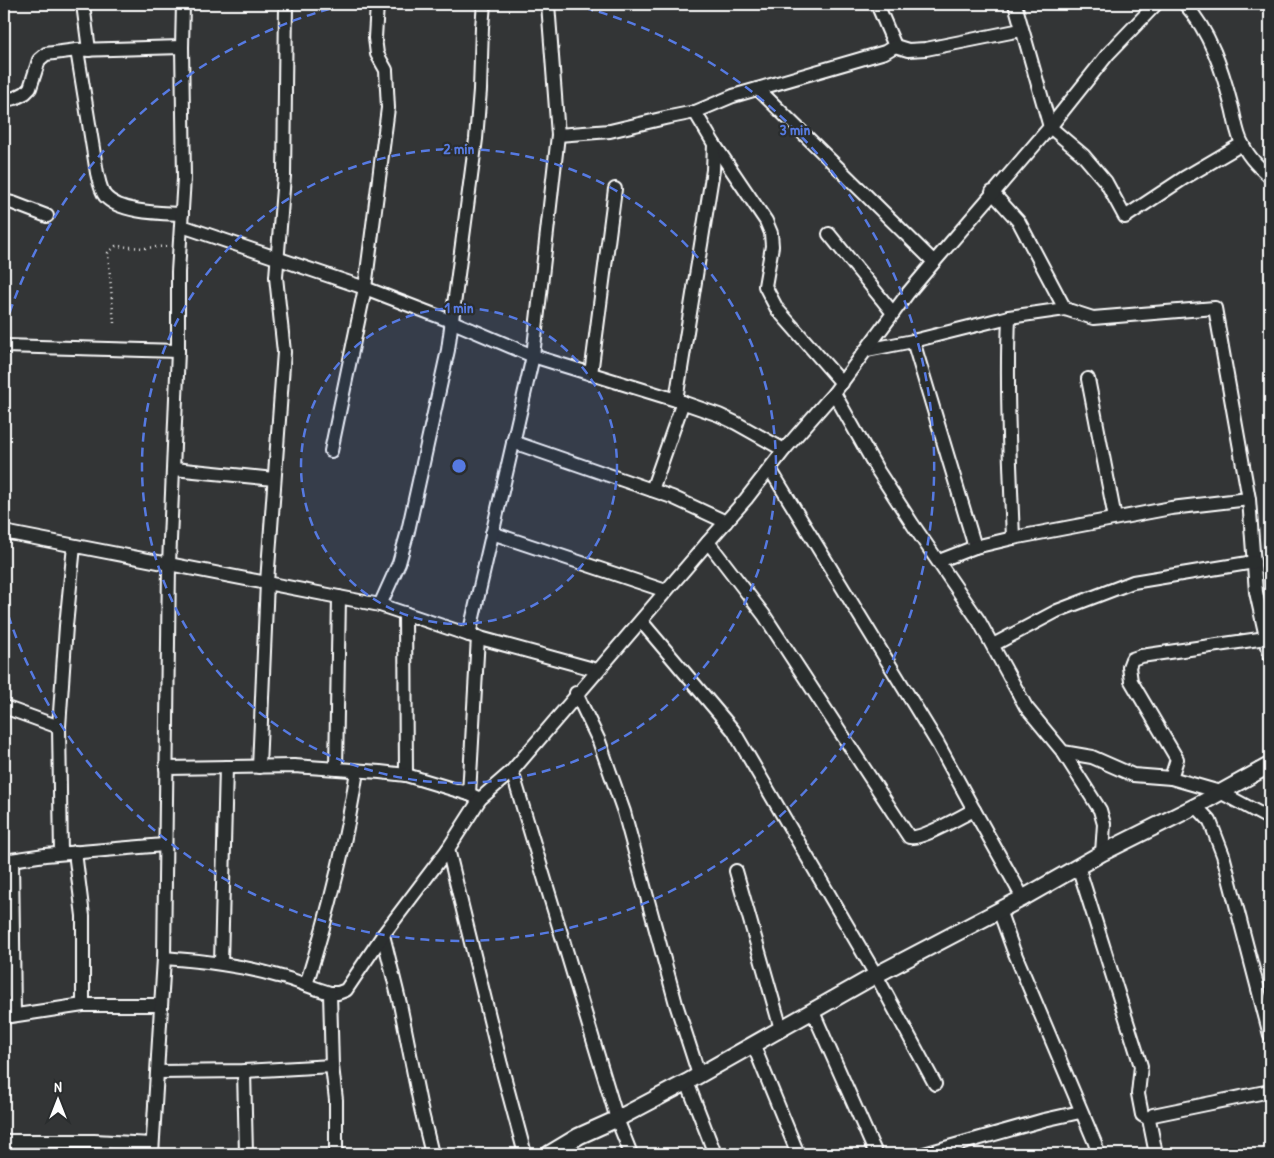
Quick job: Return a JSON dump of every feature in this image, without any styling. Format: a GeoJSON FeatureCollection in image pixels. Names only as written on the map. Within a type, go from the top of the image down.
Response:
{"type":"FeatureCollection","features":[{"type":"Feature","properties":{"kind":"street"},"geometry":{"type":"LineString","coordinates":[[83,4],[83,50],[97,173],[105,196],[112,201],[136,210],[182,220],[453,322],[533,356],[679,401],[736,423],[784,450]]}},
{"type":"Feature","properties":{"kind":"street"},"geometry":{"type":"LineString","coordinates":[[4,1152],[9,1142],[94,1141],[152,1149],[164,958],[169,564],[184,178],[183,4]]}},
{"type":"Feature","properties":{"kind":"street"},"geometry":{"type":"LineString","coordinates":[[259,767],[267,582],[284,352],[277,283],[277,257],[284,176],[286,4]]}},
{"type":"Feature","properties":{"kind":"street"},"geometry":{"type":"LineString","coordinates":[[331,452],[365,288],[388,108],[386,70],[378,54],[375,38],[377,4]]}},
{"type":"Feature","properties":{"kind":"street"},"geometry":{"type":"LineString","coordinates":[[380,604],[399,562],[408,531],[443,377],[453,322],[478,122],[484,4]]}},
{"type":"Feature","properties":{"kind":"street"},"geometry":{"type":"LineString","coordinates":[[475,797],[474,636],[492,532],[533,356],[558,135],[548,4]]}},
{"type":"Feature","properties":{"kind":"street"},"geometry":{"type":"LineString","coordinates":[[877,4],[895,46]]}},
{"type":"Feature","properties":{"kind":"street"},"geometry":{"type":"LineString","coordinates":[[1015,4],[1050,127],[1083,155],[1106,182],[1125,217],[1184,178],[1242,144]]}},
{"type":"Feature","properties":{"kind":"street"},"geometry":{"type":"LineString","coordinates":[[164,958],[221,963],[273,974],[330,994],[338,994],[346,990],[383,935],[448,849],[475,797],[512,770],[576,693],[746,499],[784,450],[838,388],[893,313],[934,262],[992,192],[1050,127],[1108,54],[1156,4]]}},
{"type":"Feature","properties":{"kind":"street"},"geometry":{"type":"LineString","coordinates":[[1185,4],[1200,24],[1218,62],[1227,86],[1242,144],[1257,164],[1270,177]]}},
{"type":"Feature","properties":{"kind":"street"},"geometry":{"type":"LineString","coordinates":[[558,135],[610,131],[695,112],[733,96],[885,52],[895,46],[908,50],[926,49],[1022,30]]}},
{"type":"Feature","properties":{"kind":"street"},"geometry":{"type":"LineString","coordinates":[[4,100],[25,94],[30,88],[39,60],[46,54],[83,50],[182,47]]}},
{"type":"Feature","properties":{"kind":"street"},"geometry":{"type":"LineString","coordinates":[[758,89],[934,262]]}},
{"type":"Feature","properties":{"kind":"street"},"geometry":{"type":"LineString","coordinates":[[695,112],[714,144],[766,221],[771,233],[772,246],[765,286],[776,309],[838,388],[878,471],[979,621],[1026,707],[1063,752],[1100,810],[1104,824],[1102,853]]}},
{"type":"Feature","properties":{"kind":"street"},"geometry":{"type":"LineString","coordinates":[[652,490],[679,401],[713,170],[714,144]]}},
{"type":"Feature","properties":{"kind":"street"},"geometry":{"type":"LineString","coordinates":[[591,374],[614,189]]}},
{"type":"Feature","properties":{"kind":"street"},"geometry":{"type":"LineString","coordinates":[[992,192],[1019,222],[1065,309]]}},
{"type":"Feature","properties":{"kind":"street"},"geometry":{"type":"LineString","coordinates":[[4,201],[47,216]]}},
{"type":"Feature","properties":{"kind":"street"},"geometry":{"type":"LineString","coordinates":[[829,234],[893,313]]}},
{"type":"Feature","properties":{"kind":"street"},"geometry":{"type":"LineString","coordinates":[[867,350],[913,341],[1009,317],[1065,309],[1093,318],[1215,308],[1248,499],[1256,592],[1270,655]]}},
{"type":"Feature","properties":{"kind":"street"},"geometry":{"type":"LineString","coordinates":[[1009,317],[1008,409],[1013,538]]}},
{"type":"Feature","properties":{"kind":"street"},"geometry":{"type":"LineString","coordinates":[[913,341],[975,547]]}},
{"type":"Feature","properties":{"kind":"street"},"geometry":{"type":"LineString","coordinates":[[4,346],[178,351]]}},
{"type":"Feature","properties":{"kind":"street"},"geometry":{"type":"LineString","coordinates":[[1088,379],[1116,518]]}},
{"type":"Feature","properties":{"kind":"street"},"geometry":{"type":"LineString","coordinates":[[513,442],[652,490],[703,510],[726,522]]}},
{"type":"Feature","properties":{"kind":"street"},"geometry":{"type":"LineString","coordinates":[[770,469],[938,744],[1023,898]]}},
{"type":"Feature","properties":{"kind":"street"},"geometry":{"type":"LineString","coordinates":[[174,470],[274,479]]}},
{"type":"Feature","properties":{"kind":"street"},"geometry":{"type":"LineString","coordinates":[[938,561],[975,547],[1013,538],[1196,504],[1248,499]]}},
{"type":"Feature","properties":{"kind":"street"},"geometry":{"type":"LineString","coordinates":[[4,532],[380,604],[474,636],[597,670]]}},
{"type":"Feature","properties":{"kind":"street"},"geometry":{"type":"LineString","coordinates":[[492,532],[666,591]]}},
{"type":"Feature","properties":{"kind":"street"},"geometry":{"type":"LineString","coordinates":[[708,542],[764,615],[909,837],[913,838],[924,834],[974,810]]}},
{"type":"Feature","properties":{"kind":"street"},"geometry":{"type":"LineString","coordinates":[[61,853],[59,726],[74,546]]}},
{"type":"Feature","properties":{"kind":"street"},"geometry":{"type":"LineString","coordinates":[[993,645],[1057,611],[1133,582],[1254,562]]}},
{"type":"Feature","properties":{"kind":"street"},"geometry":{"type":"LineString","coordinates":[[336,768],[338,597]]}},
{"type":"Feature","properties":{"kind":"street"},"geometry":{"type":"LineString","coordinates":[[405,613],[406,775]]}},
{"type":"Feature","properties":{"kind":"street"},"geometry":{"type":"LineString","coordinates":[[641,621],[733,730],[876,976],[935,1084]]}},
{"type":"Feature","properties":{"kind":"street"},"geometry":{"type":"LineString","coordinates":[[1171,778],[1177,759],[1131,680],[1129,667],[1132,659],[1140,656],[1266,638]]}},
{"type":"Feature","properties":{"kind":"street"},"geometry":{"type":"LineString","coordinates":[[576,693],[599,740],[624,812],[676,1004],[693,1078],[715,1154]]}},
{"type":"Feature","properties":{"kind":"street"},"geometry":{"type":"LineString","coordinates":[[4,707],[59,726]]}},
{"type":"Feature","properties":{"kind":"street"},"geometry":{"type":"LineString","coordinates":[[1063,752],[1092,756],[1133,775],[1171,778],[1220,792],[1270,819]]}},
{"type":"Feature","properties":{"kind":"street"},"geometry":{"type":"LineString","coordinates":[[549,1154],[579,1136],[617,1119],[693,1078],[1102,853],[1196,806],[1270,765]]}},
{"type":"Feature","properties":{"kind":"street"},"geometry":{"type":"LineString","coordinates":[[166,768],[336,768],[406,775],[475,797]]}},
{"type":"Feature","properties":{"kind":"street"},"geometry":{"type":"LineString","coordinates":[[221,963],[226,768]]}},
{"type":"Feature","properties":{"kind":"street"},"geometry":{"type":"LineString","coordinates":[[512,770],[617,1119],[631,1154]]}},
{"type":"Feature","properties":{"kind":"street"},"geometry":{"type":"LineString","coordinates":[[306,985],[323,929],[345,840],[357,771]]}},
{"type":"Feature","properties":{"kind":"street"},"geometry":{"type":"LineString","coordinates":[[1196,806],[1210,821],[1223,855],[1265,995],[1270,1035]]}},
{"type":"Feature","properties":{"kind":"street"},"geometry":{"type":"LineString","coordinates":[[161,1005],[83,1005],[9,1016],[8,860],[61,853],[164,845]]}},
{"type":"Feature","properties":{"kind":"street"},"geometry":{"type":"LineString","coordinates":[[448,849],[525,1154]]}},
{"type":"Feature","properties":{"kind":"street"},"geometry":{"type":"LineString","coordinates":[[75,852],[84,925],[83,1005]]}},
{"type":"Feature","properties":{"kind":"street"},"geometry":{"type":"LineString","coordinates":[[1078,866],[1141,1066],[1138,1094],[1142,1114],[1150,1119],[1156,1154]]}},
{"type":"Feature","properties":{"kind":"street"},"geometry":{"type":"LineString","coordinates":[[736,871],[781,1029]]}},
{"type":"Feature","properties":{"kind":"street"},"geometry":{"type":"LineString","coordinates":[[999,910],[1013,949],[1098,1154]]}},
{"type":"Feature","properties":{"kind":"street"},"geometry":{"type":"LineString","coordinates":[[383,935],[400,1004],[432,1154]]}},
{"type":"Feature","properties":{"kind":"street"},"geometry":{"type":"LineString","coordinates":[[330,994],[332,1066],[336,1100],[336,1154]]}},
{"type":"Feature","properties":{"kind":"street"},"geometry":{"type":"LineString","coordinates":[[813,1012],[876,1154]]}},
{"type":"Feature","properties":{"kind":"street"},"geometry":{"type":"LineString","coordinates":[[754,1044],[798,1154]]}},
{"type":"Feature","properties":{"kind":"street"},"geometry":{"type":"LineString","coordinates":[[158,1072],[244,1071],[332,1066]]}},
{"type":"Feature","properties":{"kind":"street"},"geometry":{"type":"LineString","coordinates":[[244,1071],[246,1154]]}},
{"type":"Feature","properties":{"kind":"street"},"geometry":{"type":"LineString","coordinates":[[1150,1119],[1158,1113],[1270,1091]]}},
{"type":"Feature","properties":{"kind":"street"},"geometry":{"type":"LineString","coordinates":[[924,1154],[1044,1120],[1080,1112]]}},
{"type":"Feature","properties":{"kind":"path"},"geometry":{"type":"LineString","coordinates":[[114,323],[107,258],[111,249],[122,246],[145,248],[180,245]]}}]}
